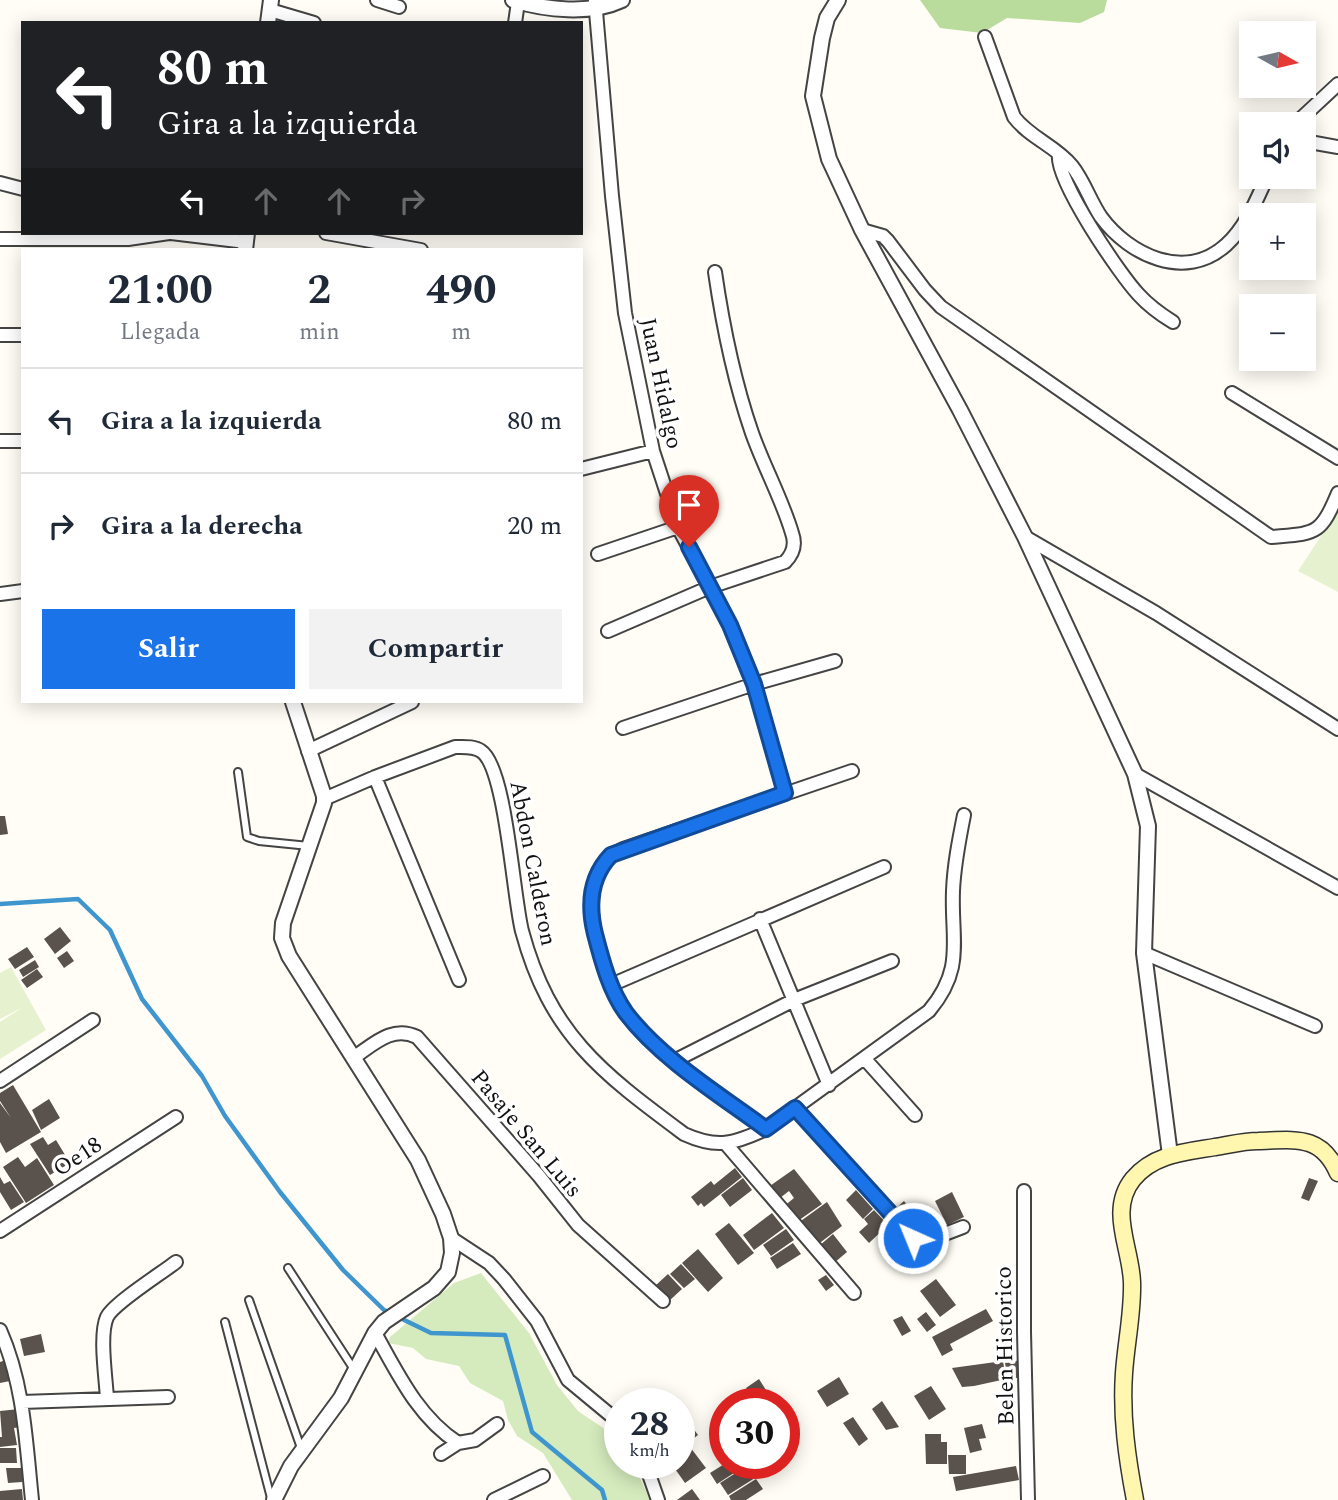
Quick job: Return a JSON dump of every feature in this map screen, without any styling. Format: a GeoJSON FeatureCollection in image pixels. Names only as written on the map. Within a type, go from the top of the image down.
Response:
{"type":"FeatureCollection","features":[{"type":"Feature","properties":{"kind":"main road"},"geometry":{"type":"LineString","coordinates":[[1135,1500],[1127,1459],[1123,1406],[1132,1281],[1122,1230],[1121,1207],[1128,1187],[1146,1166],[1170,1154],[1250,1141],[1293,1140],[1312,1143],[1322,1148],[1336,1164]]}},
{"type":"Feature","properties":{"kind":"street"},"geometry":{"type":"LineString","coordinates":[[377,0],[399,7]]}},
{"type":"Feature","properties":{"kind":"street"},"geometry":{"type":"LineString","coordinates":[[515,21],[516,1],[549,7],[595,5],[622,0]]}},
{"type":"Feature","properties":{"kind":"street"},"geometry":{"type":"LineString","coordinates":[[838,0],[827,18],[813,96],[829,159],[862,230],[960,410],[1025,537],[1135,774],[1147,826],[1144,953],[1170,1154]]}},
{"type":"Feature","properties":{"kind":"street","name":"Juan Hidalgo"},"geometry":{"type":"LineString","coordinates":[[595,5],[625,313],[653,450],[678,527],[730,625],[754,684],[785,793]]}},
{"type":"Feature","properties":{"kind":"street"},"geometry":{"type":"LineString","coordinates":[[270,11],[307,21]]}},
{"type":"Feature","properties":{"kind":"street"},"geometry":{"type":"LineString","coordinates":[[985,37],[1014,117],[1021,126],[1072,166],[1101,217],[1132,246],[1156,260],[1178,264],[1204,259],[1226,246],[1250,216],[1261,189]]}},
{"type":"Feature","properties":{"kind":"street"},"geometry":{"type":"LineString","coordinates":[[1308,112],[1338,84]]}},
{"type":"Feature","properties":{"kind":"street"},"geometry":{"type":"LineString","coordinates":[[1316,143],[1338,148]]}},
{"type":"Feature","properties":{"kind":"street"},"geometry":{"type":"LineString","coordinates":[[1059,154],[1059,167],[1096,235],[1137,293],[1150,307],[1173,322]]}},
{"type":"Feature","properties":{"kind":"street"},"geometry":{"type":"LineString","coordinates":[[0,183],[21,188]]}},
{"type":"Feature","properties":{"kind":"street"},"geometry":{"type":"LineString","coordinates":[[862,230],[883,236],[941,307],[1271,537],[1311,532],[1326,522],[1338,493]]}},
{"type":"Feature","properties":{"kind":"street"},"geometry":{"type":"LineString","coordinates":[[0,239],[128,239],[156,235]]}},
{"type":"Feature","properties":{"kind":"street"},"geometry":{"type":"LineString","coordinates":[[181,235],[214,241],[246,242]]}},
{"type":"Feature","properties":{"kind":"street"},"geometry":{"type":"LineString","coordinates":[[337,235],[410,248]]}},
{"type":"Feature","properties":{"kind":"street"},"geometry":{"type":"LineString","coordinates":[[608,631],[710,587],[785,562],[794,543],[793,533],[741,402],[715,272]]}},
{"type":"Feature","properties":{"kind":"street"},"geometry":{"type":"LineString","coordinates":[[0,335],[21,335]]}},
{"type":"Feature","properties":{"kind":"street"},"geometry":{"type":"LineString","coordinates":[[1232,393],[1338,458]]}},
{"type":"Feature","properties":{"kind":"street"},"geometry":{"type":"LineString","coordinates":[[0,440],[21,441]]}},
{"type":"Feature","properties":{"kind":"street"},"geometry":{"type":"LineString","coordinates":[[583,468],[653,450]]}},
{"type":"Feature","properties":{"kind":"street"},"geometry":{"type":"LineString","coordinates":[[598,554],[678,527]]}},
{"type":"Feature","properties":{"kind":"street"},"geometry":{"type":"LineString","coordinates":[[1025,537],[1156,613],[1338,729]]}},
{"type":"Feature","properties":{"kind":"street"},"geometry":{"type":"LineString","coordinates":[[0,594],[21,591]]}},
{"type":"Feature","properties":{"kind":"street"},"geometry":{"type":"LineString","coordinates":[[623,728],[754,684],[835,661]]}},
{"type":"Feature","properties":{"kind":"street"},"geometry":{"type":"LineString","coordinates":[[273,1500],[283,1478],[327,1419],[356,1373],[380,1328],[422,1298],[448,1272],[452,1260],[451,1238],[435,1194],[418,1160],[289,956],[282,938],[283,923],[311,846],[324,799],[293,703]]}},
{"type":"Feature","properties":{"kind":"street"},"geometry":{"type":"LineString","coordinates":[[308,751],[410,703]]}},
{"type":"Feature","properties":{"kind":"street","name":"Abdon Calderon"},"geometry":{"type":"LineString","coordinates":[[324,799],[455,747],[481,750],[491,760],[502,798],[522,930],[537,975],[557,1017],[577,1045],[597,1066],[656,1113],[684,1134],[701,1141],[726,1144]]}},
{"type":"Feature","properties":{"kind":"street"},"geometry":{"type":"LineString","coordinates":[[766,1129],[674,1061],[645,1036],[625,1012],[611,985],[601,956],[592,910],[592,893],[601,864],[611,855],[852,771]]}},
{"type":"Feature","properties":{"kind":"street"},"geometry":{"type":"LineString","coordinates":[[1135,774],[1338,888]]}},
{"type":"Feature","properties":{"kind":"street"},"geometry":{"type":"LineString","coordinates":[[375,777],[459,979]]}},
{"type":"Feature","properties":{"kind":"street"},"geometry":{"type":"LineString","coordinates":[[854,1293],[726,1144],[766,1129],[929,1011],[943,994],[950,979],[955,955],[955,859],[964,815]]}},
{"type":"Feature","properties":{"kind":"street"},"geometry":{"type":"LineString","coordinates":[[611,985],[884,867]]}},
{"type":"Feature","properties":{"kind":"street"},"geometry":{"type":"LineString","coordinates":[[760,919],[829,1085]]}},
{"type":"Feature","properties":{"kind":"street"},"geometry":{"type":"LineString","coordinates":[[1144,953],[1315,1026]]}},
{"type":"Feature","properties":{"kind":"street"},"geometry":{"type":"LineString","coordinates":[[674,1061],[794,1000],[892,961]]}},
{"type":"Feature","properties":{"kind":"street"},"geometry":{"type":"LineString","coordinates":[[0,1080],[93,1020]]}},
{"type":"Feature","properties":{"kind":"street","name":"Pasaje San Luis"},"geometry":{"type":"LineString","coordinates":[[353,1058],[387,1035],[397,1032],[417,1037],[540,1176],[570,1216],[663,1301]]}},
{"type":"Feature","properties":{"kind":"street"},"geometry":{"type":"LineString","coordinates":[[864,1058],[915,1115]]}},
{"type":"Feature","properties":{"kind":"street"},"geometry":{"type":"LineString","coordinates":[[795,1108],[913,1238],[929,1240],[964,1227]]}},
{"type":"Feature","properties":{"kind":"street","name":"Oe18"},"geometry":{"type":"LineString","coordinates":[[0,1231],[176,1117]]}},
{"type":"Feature","properties":{"kind":"street","name":"Belen Historico"},"geometry":{"type":"LineString","coordinates":[[1024,1191],[1028,1500]]}},
{"type":"Feature","properties":{"kind":"street"},"geometry":{"type":"LineString","coordinates":[[451,1238],[478,1255],[504,1279],[537,1321],[568,1380],[604,1410]]}},
{"type":"Feature","properties":{"kind":"street"},"geometry":{"type":"LineString","coordinates":[[107,1399],[104,1334],[107,1316],[176,1262]]}},
{"type":"Feature","properties":{"kind":"street"},"geometry":{"type":"LineString","coordinates":[[380,1328],[410,1396],[429,1418],[458,1443]]}},
{"type":"Feature","properties":{"kind":"street"},"geometry":{"type":"LineString","coordinates":[[0,1330],[8,1348],[22,1402],[32,1500]]}},
{"type":"Feature","properties":{"kind":"street"},"geometry":{"type":"LineString","coordinates":[[22,1402],[168,1398]]}},
{"type":"Feature","properties":{"kind":"street"},"geometry":{"type":"LineString","coordinates":[[441,1454],[458,1443],[469,1443],[497,1424]]}},
{"type":"Feature","properties":{"kind":"street"},"geometry":{"type":"LineString","coordinates":[[494,1500],[542,1476]]}},
{"type":"Feature","properties":{"kind":"street"},"geometry":{"type":"LineString","coordinates":[[651,1479],[658,1500]]}},
{"type":"Feature","properties":{"kind":"lane"},"geometry":{"type":"LineString","coordinates":[[238,772],[247,837],[259,841],[311,846]]}},
{"type":"Feature","properties":{"kind":"lane"},"geometry":{"type":"LineString","coordinates":[[288,1268],[356,1373]]}},
{"type":"Feature","properties":{"kind":"lane"},"geometry":{"type":"LineString","coordinates":[[248,1300],[302,1450]]}},
{"type":"Feature","properties":{"kind":"lane"},"geometry":{"type":"LineString","coordinates":[[225,1322],[273,1500]]}},
{"type":"Feature","properties":{"kind":"green space"},"geometry":{"type":"Polygon","coordinates":[[[920,0],[1107,0],[1104,12],[1080,23],[1007,18],[982,33],[940,28],[920,0]]]}},
{"type":"Feature","properties":{"kind":"green space"},"geometry":{"type":"Polygon","coordinates":[[[1338,510],[1338,592],[1298,571],[1338,510]]]}},
{"type":"Feature","properties":{"kind":"green space"},"geometry":{"type":"Polygon","coordinates":[[[11,967],[46,1030],[0,1059],[0,1022],[23,1007],[0,1019],[0,973],[11,967]]]}},
{"type":"Feature","properties":{"kind":"green space"},"geometry":{"type":"Polygon","coordinates":[[[481,1273],[529,1333],[557,1385],[578,1411],[604,1429],[604,1479],[640,1479],[650,1500],[572,1500],[543,1453],[517,1436],[508,1420],[503,1401],[470,1383],[459,1366],[426,1359],[413,1348],[388,1343],[390,1337],[454,1283],[481,1273]]]}},
{"type":"Feature","properties":{"kind":"building"},"geometry":{"type":"Polygon","coordinates":[[[0,816],[5,816],[8,834],[0,835],[0,816]]]}},
{"type":"Feature","properties":{"kind":"building"},"geometry":{"type":"Polygon","coordinates":[[[60,927],[71,941],[55,954],[44,939],[60,927]]]}},
{"type":"Feature","properties":{"kind":"building"},"geometry":{"type":"Polygon","coordinates":[[[27,947],[34,957],[15,969],[8,959],[27,947]]]}},
{"type":"Feature","properties":{"kind":"building"},"geometry":{"type":"Polygon","coordinates":[[[67,951],[74,961],[64,968],[57,958],[67,951]]]}},
{"type":"Feature","properties":{"kind":"building"},"geometry":{"type":"Polygon","coordinates":[[[35,960],[39,967],[23,977],[19,970],[35,960]]]}},
{"type":"Feature","properties":{"kind":"building"},"geometry":{"type":"Polygon","coordinates":[[[37,969],[43,977],[27,988],[21,980],[37,969]]]}},
{"type":"Feature","properties":{"kind":"building"},"geometry":{"type":"Polygon","coordinates":[[[13,1085],[41,1132],[6,1153],[0,1142],[0,1103],[11,1118],[0,1101],[0,1093],[13,1085]]]}},
{"type":"Feature","properties":{"kind":"building"},"geometry":{"type":"Polygon","coordinates":[[[49,1099],[60,1118],[41,1130],[32,1110],[49,1099]]]}},
{"type":"Feature","properties":{"kind":"building"},"geometry":{"type":"Polygon","coordinates":[[[43,1137],[48,1145],[56,1140],[70,1163],[50,1175],[30,1144],[43,1137]]]}},
{"type":"Feature","properties":{"kind":"building"},"geometry":{"type":"Polygon","coordinates":[[[18,1157],[25,1167],[37,1158],[54,1185],[26,1203],[3,1167],[18,1157]]]}},
{"type":"Feature","properties":{"kind":"building"},"geometry":{"type":"Polygon","coordinates":[[[735,1168],[742,1177],[704,1207],[701,1203],[698,1206],[691,1197],[711,1181],[714,1185],[735,1168]]]}},
{"type":"Feature","properties":{"kind":"building"},"geometry":{"type":"Polygon","coordinates":[[[794,1169],[822,1204],[795,1223],[783,1207],[794,1198],[789,1191],[776,1201],[767,1188],[794,1169]]]}},
{"type":"Feature","properties":{"kind":"building"},"geometry":{"type":"Polygon","coordinates":[[[0,1177],[4,1184],[10,1181],[24,1202],[11,1210],[0,1192],[0,1177]]]}},
{"type":"Feature","properties":{"kind":"building"},"geometry":{"type":"Polygon","coordinates":[[[743,1178],[752,1190],[730,1207],[721,1195],[743,1178]]]}},
{"type":"Feature","properties":{"kind":"building"},"geometry":{"type":"Polygon","coordinates":[[[1309,1178],[1318,1181],[1309,1201],[1301,1198],[1309,1178]]]}},
{"type":"Feature","properties":{"kind":"building"},"geometry":{"type":"Polygon","coordinates":[[[856,1190],[873,1209],[863,1219],[846,1200],[856,1190]]]}},
{"type":"Feature","properties":{"kind":"building"},"geometry":{"type":"Polygon","coordinates":[[[952,1192],[964,1217],[947,1225],[935,1201],[952,1192]]]}},
{"type":"Feature","properties":{"kind":"building"},"geometry":{"type":"Polygon","coordinates":[[[904,1201],[916,1217],[905,1226],[893,1211],[904,1201]]]}},
{"type":"Feature","properties":{"kind":"building"},"geometry":{"type":"Polygon","coordinates":[[[827,1202],[842,1226],[817,1245],[798,1223],[827,1202]]]}},
{"type":"Feature","properties":{"kind":"building"},"geometry":{"type":"Polygon","coordinates":[[[874,1210],[888,1225],[869,1243],[859,1232],[868,1224],[864,1219],[874,1210]]]}},
{"type":"Feature","properties":{"kind":"building"},"geometry":{"type":"Polygon","coordinates":[[[772,1213],[784,1228],[754,1250],[743,1235],[772,1213]]]}},
{"type":"Feature","properties":{"kind":"building"},"geometry":{"type":"Polygon","coordinates":[[[922,1219],[929,1231],[918,1238],[911,1226],[922,1219]]]}},
{"type":"Feature","properties":{"kind":"building"},"geometry":{"type":"Polygon","coordinates":[[[729,1223],[754,1253],[738,1265],[715,1234],[729,1223]]]}},
{"type":"Feature","properties":{"kind":"building"},"geometry":{"type":"Polygon","coordinates":[[[786,1229],[794,1240],[771,1256],[763,1245],[786,1229]]]}},
{"type":"Feature","properties":{"kind":"building"},"geometry":{"type":"Polygon","coordinates":[[[833,1234],[847,1252],[834,1263],[819,1246],[833,1234]]]}},
{"type":"Feature","properties":{"kind":"building"},"geometry":{"type":"Polygon","coordinates":[[[793,1243],[801,1254],[777,1269],[770,1258],[793,1243]]]}},
{"type":"Feature","properties":{"kind":"building"},"geometry":{"type":"Polygon","coordinates":[[[698,1249],[723,1278],[708,1292],[682,1263],[698,1249]]]}},
{"type":"Feature","properties":{"kind":"building"},"geometry":{"type":"Polygon","coordinates":[[[681,1264],[695,1279],[684,1288],[670,1274],[681,1264]]]}},
{"type":"Feature","properties":{"kind":"building"},"geometry":{"type":"Polygon","coordinates":[[[668,1274],[682,1289],[669,1301],[655,1286],[668,1274]]]}},
{"type":"Feature","properties":{"kind":"building"},"geometry":{"type":"Polygon","coordinates":[[[826,1275],[834,1285],[826,1291],[818,1280],[826,1275]]]}},
{"type":"Feature","properties":{"kind":"building"},"geometry":{"type":"Polygon","coordinates":[[[936,1279],[956,1305],[940,1317],[920,1291],[936,1279]]]}},
{"type":"Feature","properties":{"kind":"building"},"geometry":{"type":"Polygon","coordinates":[[[986,1309],[993,1321],[950,1344],[953,1350],[942,1356],[932,1337],[986,1309]]]}},
{"type":"Feature","properties":{"kind":"building"},"geometry":{"type":"Polygon","coordinates":[[[926,1312],[936,1325],[927,1332],[917,1319],[926,1312]]]}},
{"type":"Feature","properties":{"kind":"building"},"geometry":{"type":"Polygon","coordinates":[[[902,1316],[911,1331],[902,1336],[893,1320],[902,1316]]]}},
{"type":"Feature","properties":{"kind":"building"},"geometry":{"type":"Polygon","coordinates":[[[41,1334],[45,1352],[24,1356],[20,1339],[41,1334]]]}},
{"type":"Feature","properties":{"kind":"building"},"geometry":{"type":"Polygon","coordinates":[[[6,1360],[10,1381],[0,1383],[0,1362],[6,1360]]]}},
{"type":"Feature","properties":{"kind":"building"},"geometry":{"type":"Polygon","coordinates":[[[1020,1360],[1023,1377],[1008,1379],[1005,1363],[1020,1360]]]}},
{"type":"Feature","properties":{"kind":"building"},"geometry":{"type":"Polygon","coordinates":[[[1003,1361],[1006,1379],[974,1386],[962,1387],[952,1368],[1003,1361]]]}},
{"type":"Feature","properties":{"kind":"building"},"geometry":{"type":"Polygon","coordinates":[[[839,1377],[849,1394],[827,1407],[817,1391],[839,1377]]]}},
{"type":"Feature","properties":{"kind":"building"},"geometry":{"type":"Polygon","coordinates":[[[759,1379],[765,1388],[746,1388],[759,1379]]]}},
{"type":"Feature","properties":{"kind":"building"},"geometry":{"type":"Polygon","coordinates":[[[931,1386],[946,1409],[929,1420],[914,1396],[931,1386]]]}},
{"type":"Feature","properties":{"kind":"building"},"geometry":{"type":"Polygon","coordinates":[[[882,1401],[899,1427],[886,1430],[872,1409],[882,1401]]]}},
{"type":"Feature","properties":{"kind":"building"},"geometry":{"type":"Polygon","coordinates":[[[19,1409],[21,1427],[14,1428],[17,1445],[0,1447],[0,1411],[19,1409]]]}},
{"type":"Feature","properties":{"kind":"building"},"geometry":{"type":"Polygon","coordinates":[[[853,1417],[868,1439],[859,1446],[843,1423],[853,1417]]]}},
{"type":"Feature","properties":{"kind":"building"},"geometry":{"type":"Polygon","coordinates":[[[982,1424],[986,1438],[979,1439],[982,1450],[970,1453],[964,1428],[982,1424]]]}},
{"type":"Feature","properties":{"kind":"building"},"geometry":{"type":"Polygon","coordinates":[[[925,1434],[941,1434],[941,1442],[947,1442],[947,1464],[926,1464],[925,1434]]]}},
{"type":"Feature","properties":{"kind":"building"},"geometry":{"type":"Polygon","coordinates":[[[0,1448],[16,1448],[17,1463],[0,1463],[0,1448]]]}},
{"type":"Feature","properties":{"kind":"building"},"geometry":{"type":"Polygon","coordinates":[[[695,1454],[706,1468],[695,1476],[695,1454]]]}},
{"type":"Feature","properties":{"kind":"building"},"geometry":{"type":"Polygon","coordinates":[[[948,1455],[966,1455],[966,1474],[949,1474],[948,1455]]]}},
{"type":"Feature","properties":{"kind":"building"},"geometry":{"type":"Polygon","coordinates":[[[1016,1466],[1019,1480],[956,1491],[953,1477],[1016,1466]]]}},
{"type":"Feature","properties":{"kind":"building"},"geometry":{"type":"Polygon","coordinates":[[[6,1468],[22,1468],[22,1482],[8,1483],[6,1468]]]}},
{"type":"Feature","properties":{"kind":"building"},"geometry":{"type":"Polygon","coordinates":[[[726,1479],[753,1479],[728,1495],[720,1483],[726,1479]]]}},
{"type":"Feature","properties":{"kind":"building"},"geometry":{"type":"Polygon","coordinates":[[[756,1479],[763,1489],[746,1500],[731,1500],[729,1496],[756,1479]]]}},
{"type":"Feature","properties":{"kind":"building"},"geometry":{"type":"Polygon","coordinates":[[[22,1489],[23,1500],[0,1500],[0,1491],[22,1489]]]}},
{"type":"Feature","properties":{"kind":"building"},"geometry":{"type":"Polygon","coordinates":[[[692,1489],[700,1500],[677,1500],[692,1489]]]}},
{"type":"Feature","properties":{"kind":"waterway"},"geometry":{"type":"LineString","coordinates":[[0,904],[78,899],[110,930],[142,999],[202,1076],[225,1116],[280,1192],[343,1270],[384,1310],[391,1313]]}},
{"type":"Feature","properties":{"kind":"waterway"},"geometry":{"type":"LineString","coordinates":[[398,1317],[431,1333],[505,1335],[532,1432],[602,1490],[605,1500]]}},
{"type":"Feature","properties":{"kind":"route"},"geometry":{"type":"LineString","coordinates":[[689,547],[730,625],[754,684],[785,793],[611,855],[601,864],[592,893],[593,926],[601,956],[611,985],[625,1012],[645,1036],[674,1061],[766,1129],[795,1108],[913,1238]]}}]}
